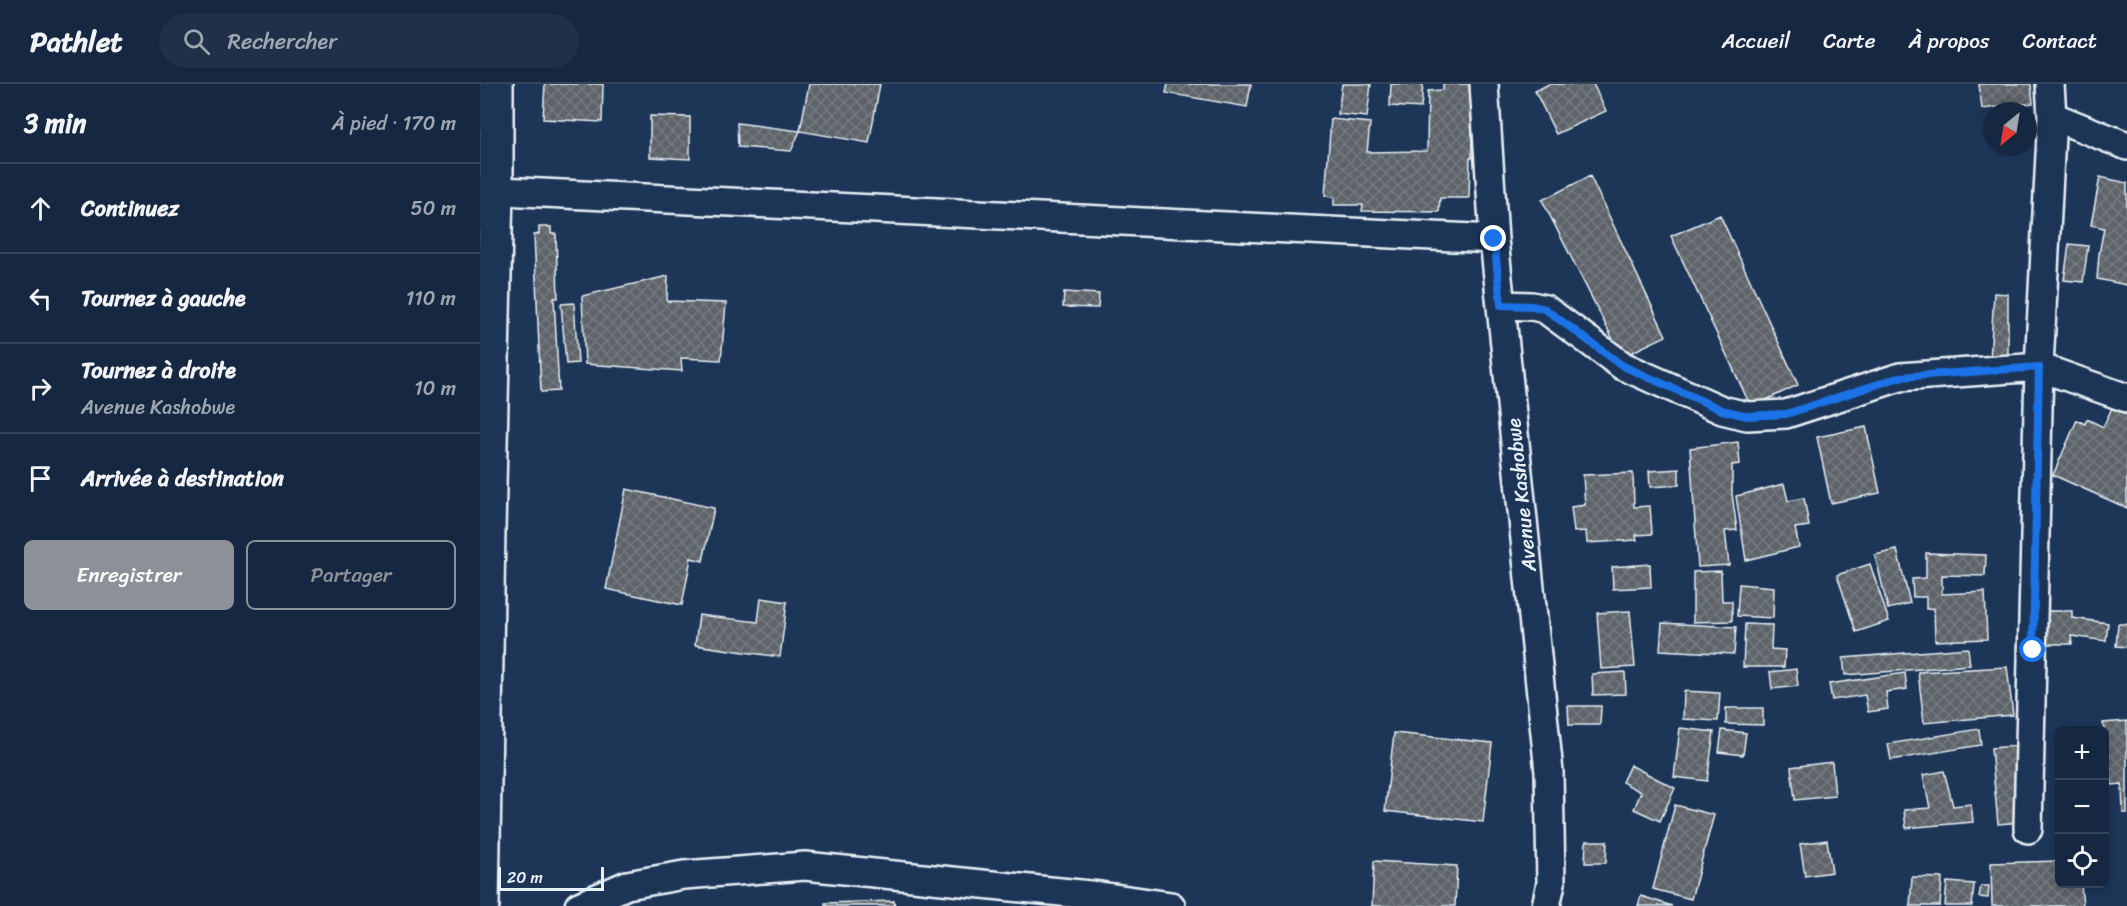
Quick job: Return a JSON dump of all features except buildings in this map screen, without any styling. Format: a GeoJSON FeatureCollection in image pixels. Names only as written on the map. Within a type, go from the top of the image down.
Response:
{"type":"FeatureCollection","features":[{"type":"Feature","properties":{"kind":"street"},"geometry":{"type":"LineString","coordinates":[[482,906],[487,542],[488,190],[496,84]]}},
{"type":"Feature","properties":{"kind":"street","name":"Avenue Kashobwe"},"geometry":{"type":"LineString","coordinates":[[1484,84],[1494,239],[1549,772],[1551,883],[1546,906]]}},
{"type":"Feature","properties":{"kind":"street"},"geometry":{"type":"LineString","coordinates":[[2028,829],[2039,367],[2052,116],[2050,84]]}},
{"type":"Feature","properties":{"kind":"street"},"geometry":{"type":"LineString","coordinates":[[2052,116],[2127,146]]}},
{"type":"Feature","properties":{"kind":"street"},"geometry":{"type":"LineString","coordinates":[[488,190],[1494,239]]}},
{"type":"Feature","properties":{"kind":"street"},"geometry":{"type":"LineString","coordinates":[[1501,305],[1532,306],[1545,309],[1623,366],[1722,410],[1747,416],[1786,414],[1900,377],[2039,367],[2127,398]]}},
{"type":"Feature","properties":{"kind":"street"},"geometry":{"type":"LineString","coordinates":[[579,906],[627,885],[684,875],[805,867],[1100,896],[1171,906]]}},
{"type":"Feature","properties":{"kind":"route"},"geometry":{"type":"LineString","coordinates":[[1494,239],[1501,305],[1532,306],[1545,309],[1623,366],[1722,410],[1747,416],[1786,414],[1900,377],[2039,367],[2033,650]]}}]}
